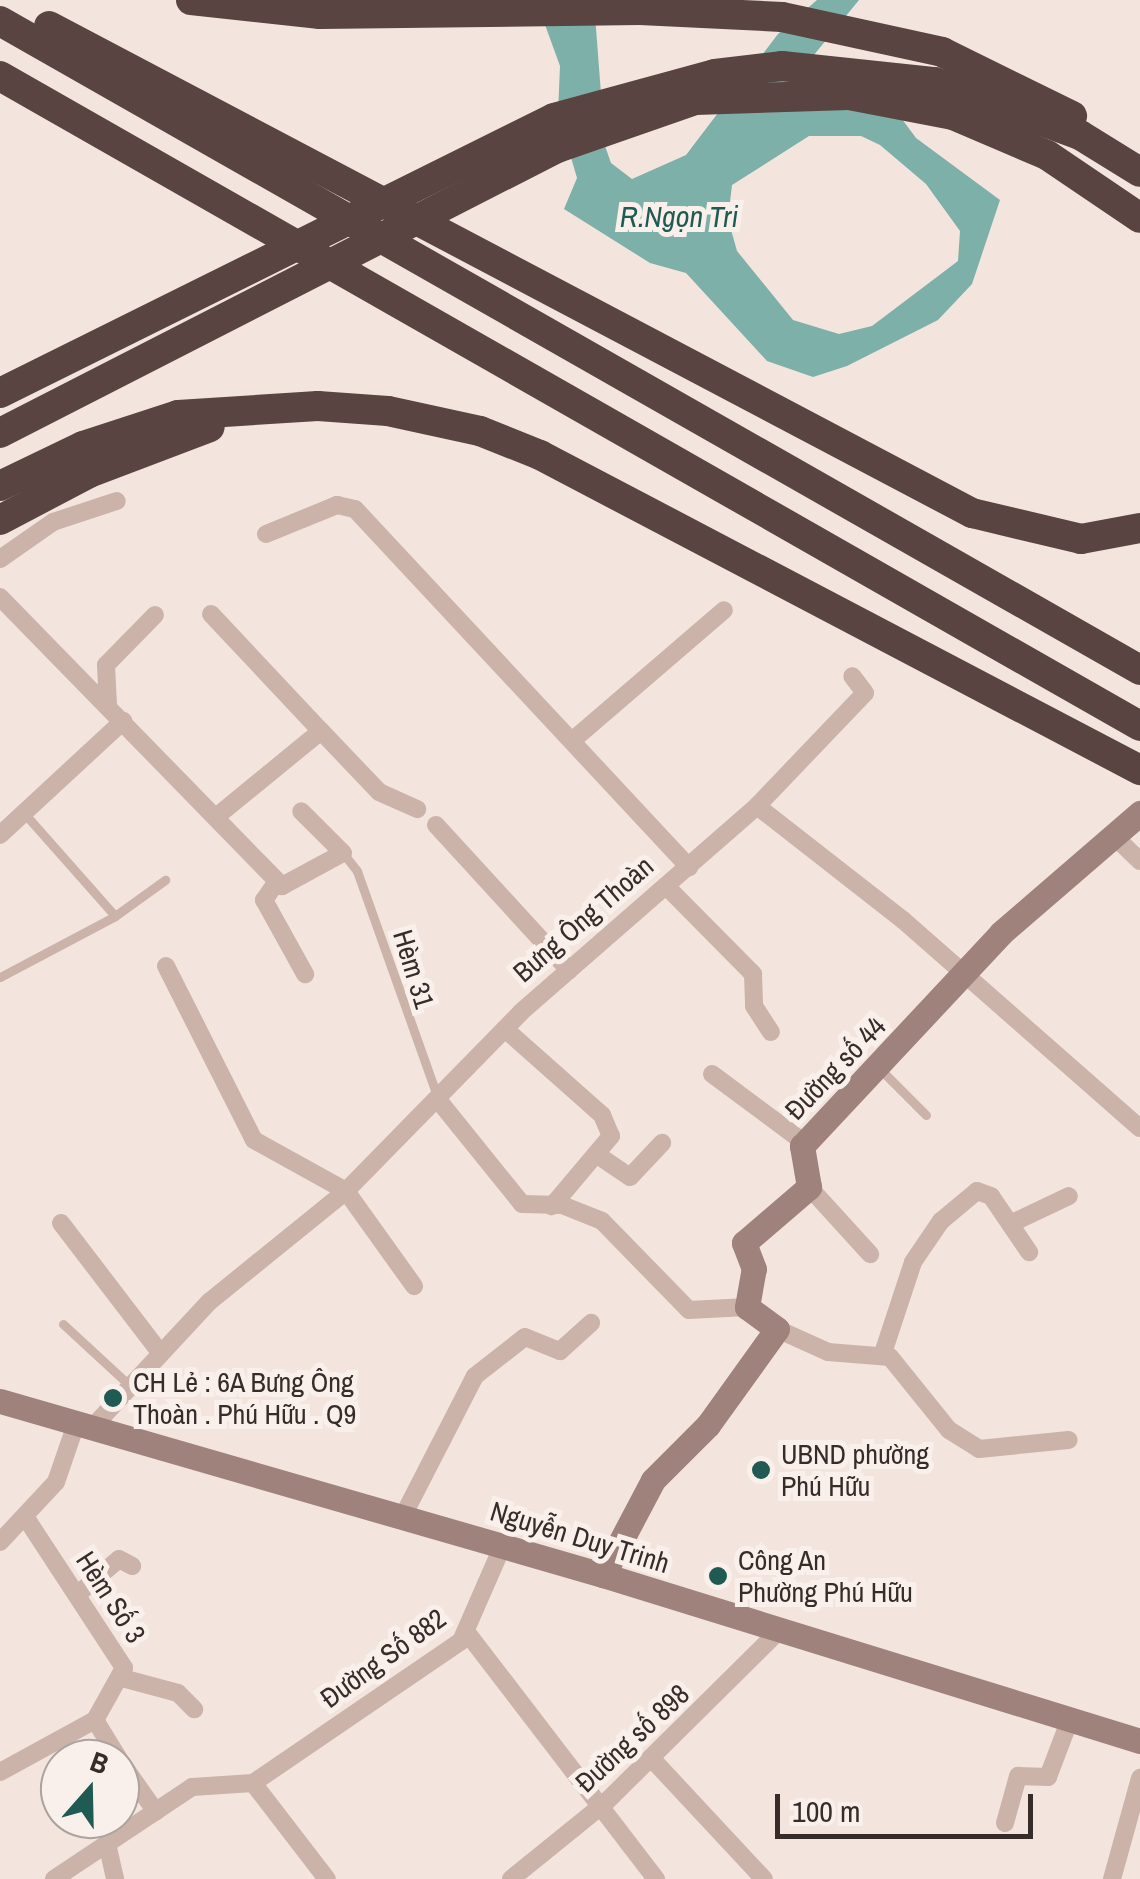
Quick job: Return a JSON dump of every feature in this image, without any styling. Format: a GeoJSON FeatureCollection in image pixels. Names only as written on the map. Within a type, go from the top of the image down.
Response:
{"type":"FeatureCollection","features":[{"type":"Feature","properties":{"kind":"highway"},"geometry":{"type":"LineString","coordinates":[[191,0],[320,14],[598,12],[782,17],[942,52],[1019,84],[1140,171]]}},
{"type":"Feature","properties":{"kind":"highway"},"geometry":{"type":"LineString","coordinates":[[0,1],[972,513],[1080,539],[1140,528]]}},
{"type":"Feature","properties":{"kind":"highway"},"geometry":{"type":"LineString","coordinates":[[0,21],[1140,670]]}},
{"type":"Feature","properties":{"kind":"highway"},"geometry":{"type":"LineString","coordinates":[[0,393],[556,133],[732,72],[854,70],[1008,105],[1080,135],[1140,171]]}},
{"type":"Feature","properties":{"kind":"highway"},"geometry":{"type":"LineString","coordinates":[[0,76],[1140,726]]}},
{"type":"Feature","properties":{"kind":"highway"},"geometry":{"type":"LineString","coordinates":[[610,112],[760,94],[901,102],[1001,133],[1140,218]]}},
{"type":"Feature","properties":{"kind":"highway"},"geometry":{"type":"LineString","coordinates":[[0,434],[556,133]]}},
{"type":"Feature","properties":{"kind":"highway"},"geometry":{"type":"LineString","coordinates":[[0,486],[159,419],[353,408],[480,431],[1140,770]]}},
{"type":"Feature","properties":{"kind":"highway"},"geometry":{"type":"LineString","coordinates":[[0,520],[235,414]]}},
{"type":"Feature","properties":{"kind":"main road"},"geometry":{"type":"LineString","coordinates":[[963,973],[1140,813]]}},
{"type":"Feature","properties":{"kind":"main road","name":"Đường số 44"},"geometry":{"type":"LineString","coordinates":[[810,1187],[805,1144],[963,973]]}},
{"type":"Feature","properties":{"kind":"main road"},"geometry":{"type":"LineString","coordinates":[[604,1575],[652,1480],[708,1425],[777,1329],[747,1307],[754,1270],[746,1238],[810,1187]]}},
{"type":"Feature","properties":{"kind":"main road","name":"Nguyễn Duy Trinh"},"geometry":{"type":"LineString","coordinates":[[4,1408],[503,1545],[1140,1741]]}},
{"type":"Feature","properties":{"kind":"street"},"geometry":{"type":"LineString","coordinates":[[0,560],[54,522],[117,501]]}},
{"type":"Feature","properties":{"kind":"street"},"geometry":{"type":"LineString","coordinates":[[266,534],[336,505],[355,509],[689,867]]}},
{"type":"Feature","properties":{"kind":"street"},"geometry":{"type":"LineString","coordinates":[[0,597],[216,816],[276,884],[288,887],[343,853],[301,811]]}},
{"type":"Feature","properties":{"kind":"street"},"geometry":{"type":"LineString","coordinates":[[573,740],[724,610]]}},
{"type":"Feature","properties":{"kind":"street"},"geometry":{"type":"LineString","coordinates":[[210,614],[380,792],[417,808]]}},
{"type":"Feature","properties":{"kind":"street"},"geometry":{"type":"LineString","coordinates":[[108,705],[106,666],[155,616]]}},
{"type":"Feature","properties":{"kind":"street","name":"Bưng Ông Thoàn"},"geometry":{"type":"LineString","coordinates":[[0,1542],[56,1482],[83,1427],[158,1351],[346,1190],[439,1101],[505,1029],[757,806],[864,693],[852,676]]}},
{"type":"Feature","properties":{"kind":"street"},"geometry":{"type":"LineString","coordinates":[[0,835],[123,721]]}},
{"type":"Feature","properties":{"kind":"street"},"geometry":{"type":"LineString","coordinates":[[216,816],[321,731]]}},
{"type":"Feature","properties":{"kind":"street"},"geometry":{"type":"LineString","coordinates":[[757,806],[963,973],[1140,1128]]}},
{"type":"Feature","properties":{"kind":"street"},"geometry":{"type":"LineString","coordinates":[[436,825],[570,970]]}},
{"type":"Feature","properties":{"kind":"street"},"geometry":{"type":"LineString","coordinates":[[1114,836],[1140,861]]}},
{"type":"Feature","properties":{"kind":"street"},"geometry":{"type":"LineString","coordinates":[[276,884],[264,900],[304,974]]}},
{"type":"Feature","properties":{"kind":"street"},"geometry":{"type":"LineString","coordinates":[[666,886],[753,974],[754,1006],[771,1032]]}},
{"type":"Feature","properties":{"kind":"street"},"geometry":{"type":"LineString","coordinates":[[166,966],[254,1140],[346,1190],[414,1286]]}},
{"type":"Feature","properties":{"kind":"street"},"geometry":{"type":"LineString","coordinates":[[505,1029],[602,1115],[612,1136],[552,1206]]}},
{"type":"Feature","properties":{"kind":"street"},"geometry":{"type":"LineString","coordinates":[[712,1074],[805,1144]]}},
{"type":"Feature","properties":{"kind":"street"},"geometry":{"type":"LineString","coordinates":[[439,1101],[515,1200],[552,1206],[602,1222],[689,1310],[747,1307]]}},
{"type":"Feature","properties":{"kind":"street"},"geometry":{"type":"LineString","coordinates":[[596,1154],[630,1177],[662,1142]]}},
{"type":"Feature","properties":{"kind":"street"},"geometry":{"type":"LineString","coordinates":[[810,1187],[870,1254]]}},
{"type":"Feature","properties":{"kind":"street"},"geometry":{"type":"LineString","coordinates":[[882,1356],[902,1313],[907,1275],[940,1221],[982,1192],[1029,1252]]}},
{"type":"Feature","properties":{"kind":"street"},"geometry":{"type":"LineString","coordinates":[[1010,1224],[1069,1196]]}},
{"type":"Feature","properties":{"kind":"street"},"geometry":{"type":"LineString","coordinates":[[61,1223],[158,1351]]}},
{"type":"Feature","properties":{"kind":"street"},"geometry":{"type":"LineString","coordinates":[[403,1516],[475,1376],[524,1337],[560,1351],[591,1323]]}},
{"type":"Feature","properties":{"kind":"street"},"geometry":{"type":"LineString","coordinates":[[777,1329],[828,1352],[882,1356],[898,1362],[949,1430],[979,1449],[1069,1440]]}},
{"type":"Feature","properties":{"kind":"street","name":"Hèm Số 3"},"geometry":{"type":"LineString","coordinates":[[26,1518],[114,1646],[122,1678],[95,1720]]}},
{"type":"Feature","properties":{"kind":"street","name":"Đường Số 882"},"geometry":{"type":"LineString","coordinates":[[253,1782],[468,1634],[503,1545]]}},
{"type":"Feature","properties":{"kind":"street"},"geometry":{"type":"LineString","coordinates":[[79,1593],[119,1558],[132,1566]]}},
{"type":"Feature","properties":{"kind":"street","name":"Đường số 898"},"geometry":{"type":"LineString","coordinates":[[511,1879],[652,1759],[782,1628]]}},
{"type":"Feature","properties":{"kind":"street"},"geometry":{"type":"LineString","coordinates":[[468,1634],[656,1879]]}},
{"type":"Feature","properties":{"kind":"street"},"geometry":{"type":"LineString","coordinates":[[122,1678],[178,1693],[194,1709]]}},
{"type":"Feature","properties":{"kind":"street"},"geometry":{"type":"LineString","coordinates":[[1005,1823],[1018,1776],[1048,1777],[1070,1719]]}},
{"type":"Feature","properties":{"kind":"street"},"geometry":{"type":"LineString","coordinates":[[0,1772],[95,1720],[106,1739]]}},
{"type":"Feature","properties":{"kind":"street"},"geometry":{"type":"LineString","coordinates":[[652,1759],[764,1879]]}},
{"type":"Feature","properties":{"kind":"street"},"geometry":{"type":"LineString","coordinates":[[1112,1879],[1140,1778]]}},
{"type":"Feature","properties":{"kind":"street"},"geometry":{"type":"LineString","coordinates":[[54,1879],[108,1848],[205,1781],[253,1782],[326,1879]]}},
{"type":"Feature","properties":{"kind":"street"},"geometry":{"type":"LineString","coordinates":[[140,1790],[156,1812]]}},
{"type":"Feature","properties":{"kind":"street"},"geometry":{"type":"LineString","coordinates":[[108,1848],[115,1879]]}},
{"type":"Feature","properties":{"kind":"lane"},"geometry":{"type":"LineString","coordinates":[[24,813],[115,916]]}},
{"type":"Feature","properties":{"kind":"lane","name":"Hèm 31"},"geometry":{"type":"LineString","coordinates":[[343,853],[357,871],[439,1101]]}},
{"type":"Feature","properties":{"kind":"lane"},"geometry":{"type":"LineString","coordinates":[[0,977],[115,916],[164,880]]}},
{"type":"Feature","properties":{"kind":"lane"},"geometry":{"type":"LineString","coordinates":[[878,1067],[926,1116]]}},
{"type":"Feature","properties":{"kind":"lane"},"geometry":{"type":"LineString","coordinates":[[63,1324],[127,1383]]}},
{"type":"Feature","properties":{"kind":"water","name":"R.Ngọn Tri"},"geometry":{"type":"Polygon","coordinates":[[[536,0],[595,15],[605,146],[611,163],[632,179],[686,155],[778,34],[817,0],[859,0],[809,61],[899,115],[916,138],[1000,200],[972,284],[938,320],[847,366],[813,377],[767,361],[686,273],[650,263],[564,209],[577,178],[558,113],[560,66],[536,0]],[[809,136],[732,185],[728,219],[737,251],[793,320],[839,334],[872,326],[958,261],[960,231],[926,184],[880,145],[861,136],[809,136]]]}},
{"type":"Feature","properties":{"kind":"place","name":"CH Lẻ : 6A Bưng Ông Thoàn . Phú Hữu . Q9"},"geometry":{"type":"Point","coordinates":[113,1398]}},
{"type":"Feature","properties":{"kind":"place","name":"UBND phường Phú Hữu"},"geometry":{"type":"Point","coordinates":[761,1470]}},
{"type":"Feature","properties":{"kind":"place","name":"Công An Phường Phú Hữu"},"geometry":{"type":"Point","coordinates":[718,1576]}}]}
